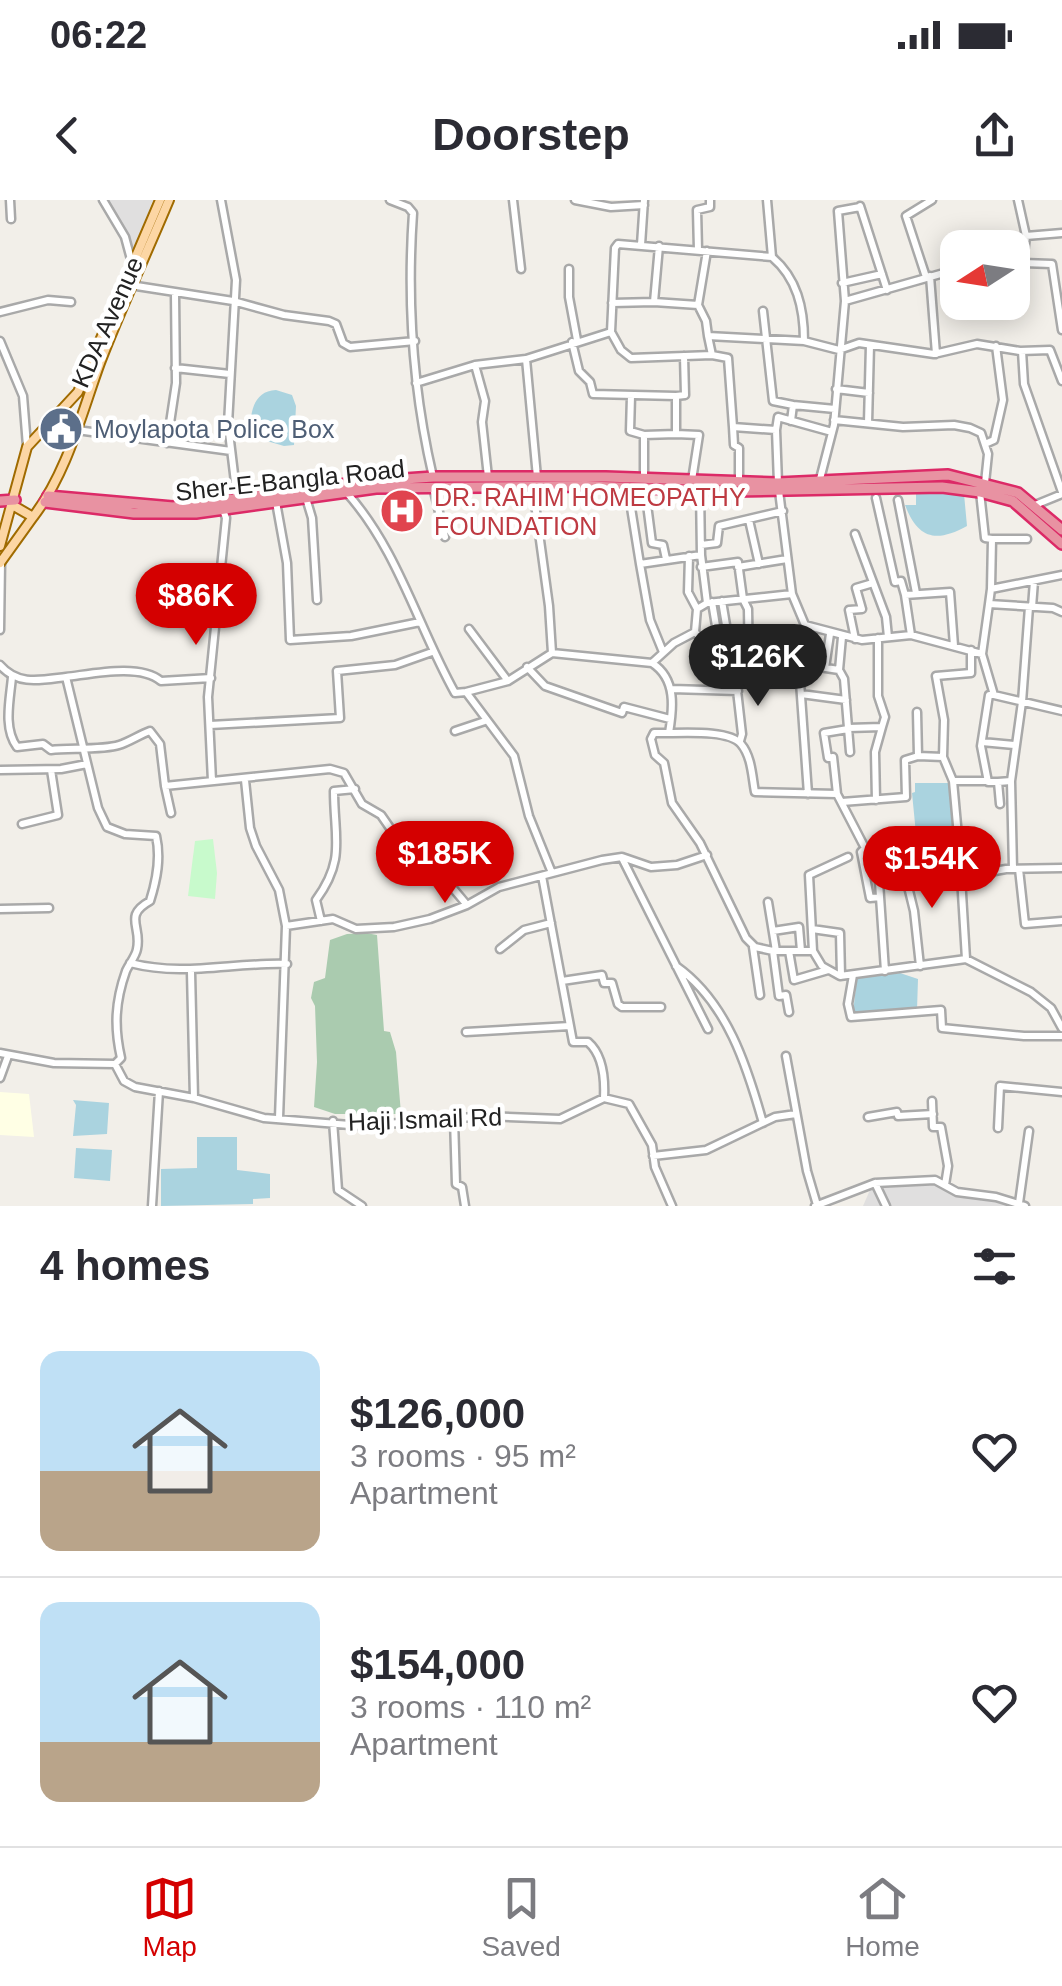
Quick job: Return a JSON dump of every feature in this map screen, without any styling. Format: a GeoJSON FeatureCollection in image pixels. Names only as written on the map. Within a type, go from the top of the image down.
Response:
{"type":"FeatureCollection","features":[{"type":"Feature","properties":{"kind":"highway","name":"Sher-E-Bangla Road"},"geometry":{"type":"LineString","coordinates":[[46,499],[134,513],[196,513],[306,498],[322,491],[433,482],[778,487],[948,476],[1014,501],[1061,536]]}},
{"type":"Feature","properties":{"kind":"highway","name":"Sher-E-Bangla Road"},"geometry":{"type":"LineString","coordinates":[[46,499],[173,507],[488,478],[628,489],[644,484]]}},
{"type":"Feature","properties":{"kind":"highway","name":"Sher-E-Bangla Road"},"geometry":{"type":"LineString","coordinates":[[696,484],[739,482],[778,487],[820,479],[833,484]]}},
{"type":"Feature","properties":{"kind":"highway","name":"Sher-E-Bangla Road"},"geometry":{"type":"LineString","coordinates":[[983,487],[1018,493],[1035,505],[1061,536]]}},
{"type":"Feature","properties":{"kind":"highway"},"geometry":{"type":"LineString","coordinates":[[0,502],[14,503]]}},
{"type":"Feature","properties":{"kind":"main road","name":"KDA Avenue"},"geometry":{"type":"LineString","coordinates":[[27,447],[78,392],[160,200]]}},
{"type":"Feature","properties":{"kind":"main road","name":"KDA Avenue"},"geometry":{"type":"LineString","coordinates":[[32,517],[46,499],[77,430],[130,285],[169,200]]}},
{"type":"Feature","properties":{"kind":"main road"},"geometry":{"type":"LineString","coordinates":[[69,403],[83,412]]}},
{"type":"Feature","properties":{"kind":"main road"},"geometry":{"type":"LineString","coordinates":[[0,546],[27,447]]}},
{"type":"Feature","properties":{"kind":"main road"},"geometry":{"type":"LineString","coordinates":[[0,562],[32,517],[14,503]]}},
{"type":"Feature","properties":{"kind":"street"},"geometry":{"type":"LineString","coordinates":[[10,200],[11,219]]}},
{"type":"Feature","properties":{"kind":"street"},"geometry":{"type":"LineString","coordinates":[[102,200],[125,237],[132,264]]}},
{"type":"Feature","properties":{"kind":"street"},"geometry":{"type":"LineString","coordinates":[[221,200],[236,280],[230,374],[231,450],[237,500]]}},
{"type":"Feature","properties":{"kind":"street"},"geometry":{"type":"LineString","coordinates":[[390,200],[408,206],[413,213],[409,270],[416,383],[445,537]]}},
{"type":"Feature","properties":{"kind":"street"},"geometry":{"type":"LineString","coordinates":[[513,200],[521,268]]}},
{"type":"Feature","properties":{"kind":"street"},"geometry":{"type":"LineString","coordinates":[[574,200],[611,207],[644,202],[641,245]]}},
{"type":"Feature","properties":{"kind":"street"},"geometry":{"type":"LineString","coordinates":[[710,200],[710,207],[697,210],[702,250],[698,305],[704,315],[712,355]]}},
{"type":"Feature","properties":{"kind":"street"},"geometry":{"type":"LineString","coordinates":[[767,200],[772,256]]}},
{"type":"Feature","properties":{"kind":"street"},"geometry":{"type":"LineString","coordinates":[[932,200],[906,216],[928,276],[936,354]]}},
{"type":"Feature","properties":{"kind":"street"},"geometry":{"type":"LineString","coordinates":[[1018,200],[1025,230]]}},
{"type":"Feature","properties":{"kind":"street"},"geometry":{"type":"LineString","coordinates":[[820,479],[834,420],[845,302],[838,211],[860,206],[888,290]]}},
{"type":"Feature","properties":{"kind":"street"},"geometry":{"type":"LineString","coordinates":[[1030,236],[1062,233]]}},
{"type":"Feature","properties":{"kind":"street"},"geometry":{"type":"LineString","coordinates":[[739,482],[739,448],[734,445],[728,358],[631,358],[621,350],[611,332],[615,245],[772,256],[794,283],[803,311],[804,341]]}},
{"type":"Feature","properties":{"kind":"street"},"geometry":{"type":"LineString","coordinates":[[654,302],[659,246]]}},
{"type":"Feature","properties":{"kind":"street"},"geometry":{"type":"LineString","coordinates":[[1030,264],[1052,264],[1062,330]]}},
{"type":"Feature","properties":{"kind":"street"},"geometry":{"type":"LineString","coordinates":[[569,269],[579,371],[590,382],[592,394],[685,395],[684,356]]}},
{"type":"Feature","properties":{"kind":"street"},"geometry":{"type":"LineString","coordinates":[[845,302],[940,273]]}},
{"type":"Feature","properties":{"kind":"street"},"geometry":{"type":"LineString","coordinates":[[842,284],[882,274]]}},
{"type":"Feature","properties":{"kind":"street"},"geometry":{"type":"LineString","coordinates":[[130,285],[233,301],[329,322],[336,324],[343,343],[350,346],[415,341]]}},
{"type":"Feature","properties":{"kind":"street"},"geometry":{"type":"LineString","coordinates":[[166,444],[176,383],[175,294]]}},
{"type":"Feature","properties":{"kind":"street"},"geometry":{"type":"LineString","coordinates":[[0,312],[48,300],[71,302]]}},
{"type":"Feature","properties":{"kind":"street"},"geometry":{"type":"LineString","coordinates":[[612,303],[698,305]]}},
{"type":"Feature","properties":{"kind":"street"},"geometry":{"type":"LineString","coordinates":[[763,311],[773,402],[835,409]]}},
{"type":"Feature","properties":{"kind":"street"},"geometry":{"type":"LineString","coordinates":[[416,383],[475,365],[526,359],[611,332]]}},
{"type":"Feature","properties":{"kind":"street"},"geometry":{"type":"LineString","coordinates":[[708,336],[804,341],[839,350],[859,344],[936,354],[978,344],[1062,355]]}},
{"type":"Feature","properties":{"kind":"street"},"geometry":{"type":"LineString","coordinates":[[0,340],[26,407],[27,447]]}},
{"type":"Feature","properties":{"kind":"street"},"geometry":{"type":"LineString","coordinates":[[868,423],[870,345]]}},
{"type":"Feature","properties":{"kind":"street"},"geometry":{"type":"LineString","coordinates":[[986,444],[994,440],[1003,400],[996,346]]}},
{"type":"Feature","properties":{"kind":"street"},"geometry":{"type":"LineString","coordinates":[[1022,351],[1024,384],[1062,493],[1035,505]]}},
{"type":"Feature","properties":{"kind":"street"},"geometry":{"type":"LineString","coordinates":[[1051,353],[1062,381]]}},
{"type":"Feature","properties":{"kind":"street"},"geometry":{"type":"LineString","coordinates":[[526,359],[541,484],[552,652]]}},
{"type":"Feature","properties":{"kind":"street"},"geometry":{"type":"LineString","coordinates":[[475,365],[485,401],[482,422],[488,478]]}},
{"type":"Feature","properties":{"kind":"street"},"geometry":{"type":"LineString","coordinates":[[175,368],[230,374]]}},
{"type":"Feature","properties":{"kind":"street"},"geometry":{"type":"LineString","coordinates":[[836,389],[869,393]]}},
{"type":"Feature","properties":{"kind":"street"},"geometry":{"type":"LineString","coordinates":[[631,396],[630,431],[644,435],[699,435],[696,484],[700,554],[719,644]]}},
{"type":"Feature","properties":{"kind":"street"},"geometry":{"type":"LineString","coordinates":[[676,396],[676,434]]}},
{"type":"Feature","properties":{"kind":"street"},"geometry":{"type":"LineString","coordinates":[[791,421],[793,405]]}},
{"type":"Feature","properties":{"kind":"street"},"geometry":{"type":"LineString","coordinates":[[832,432],[778,418],[778,487],[792,594],[805,625],[855,639],[911,635],[982,654]]}},
{"type":"Feature","properties":{"kind":"street"},"geometry":{"type":"LineString","coordinates":[[834,420],[970,428],[981,433],[988,454],[983,487],[984,538],[1028,539]]}},
{"type":"Feature","properties":{"kind":"street"},"geometry":{"type":"LineString","coordinates":[[733,427],[776,430]]}},
{"type":"Feature","properties":{"kind":"street"},"geometry":{"type":"LineString","coordinates":[[77,430],[231,450]]}},
{"type":"Feature","properties":{"kind":"street"},"geometry":{"type":"LineString","coordinates":[[644,435],[644,484],[652,543],[664,545],[666,559]]}},
{"type":"Feature","properties":{"kind":"street"},"geometry":{"type":"LineString","coordinates":[[628,489],[650,620],[663,652]]}},
{"type":"Feature","properties":{"kind":"street"},"geometry":{"type":"LineString","coordinates":[[346,492],[396,566],[432,652],[455,693],[508,680],[552,652],[652,663],[672,689],[668,734]]}},
{"type":"Feature","properties":{"kind":"street"},"geometry":{"type":"LineString","coordinates":[[306,498],[312,518],[317,600]]}},
{"type":"Feature","properties":{"kind":"street"},"geometry":{"type":"LineString","coordinates":[[876,498],[895,582],[901,580],[905,595],[911,635]]}},
{"type":"Feature","properties":{"kind":"street"},"geometry":{"type":"LineString","coordinates":[[898,500],[916,593]]}},
{"type":"Feature","properties":{"kind":"street"},"geometry":{"type":"LineString","coordinates":[[276,502],[288,562],[290,640],[351,636],[420,622]]}},
{"type":"Feature","properties":{"kind":"street"},"geometry":{"type":"LineString","coordinates":[[212,781],[211,678],[226,518],[222,509]]}},
{"type":"Feature","properties":{"kind":"street"},"geometry":{"type":"LineString","coordinates":[[701,545],[717,543],[719,526],[782,511]]}},
{"type":"Feature","properties":{"kind":"street"},"geometry":{"type":"LineString","coordinates":[[748,520],[759,564]]}},
{"type":"Feature","properties":{"kind":"street"},"geometry":{"type":"LineString","coordinates":[[855,534],[886,617],[888,637]]}},
{"type":"Feature","properties":{"kind":"street"},"geometry":{"type":"LineString","coordinates":[[992,539],[991,589],[982,654],[994,695]]}},
{"type":"Feature","properties":{"kind":"street"},"geometry":{"type":"LineString","coordinates":[[640,564],[700,554]]}},
{"type":"Feature","properties":{"kind":"street"},"geometry":{"type":"LineString","coordinates":[[689,556],[688,592],[697,609],[696,632],[708,646],[719,673],[839,670]]}},
{"type":"Feature","properties":{"kind":"street"},"geometry":{"type":"LineString","coordinates":[[738,568],[788,559]]}},
{"type":"Feature","properties":{"kind":"street"},"geometry":{"type":"LineString","coordinates":[[0,562],[0,630]]}},
{"type":"Feature","properties":{"kind":"street"},"geometry":{"type":"LineString","coordinates":[[702,567],[738,562],[748,609],[749,670]]}},
{"type":"Feature","properties":{"kind":"street"},"geometry":{"type":"LineString","coordinates":[[991,589],[1062,576]]}},
{"type":"Feature","properties":{"kind":"street"},"geometry":{"type":"LineString","coordinates":[[1034,580],[1011,781],[1016,868],[1025,924],[1062,921]]}},
{"type":"Feature","properties":{"kind":"street"},"geometry":{"type":"LineString","coordinates":[[855,639],[850,610],[862,609],[856,588],[873,583]]}},
{"type":"Feature","properties":{"kind":"street"},"geometry":{"type":"LineString","coordinates":[[905,595],[950,592],[954,646]]}},
{"type":"Feature","properties":{"kind":"street"},"geometry":{"type":"LineString","coordinates":[[697,609],[722,601],[792,594]]}},
{"type":"Feature","properties":{"kind":"street"},"geometry":{"type":"LineString","coordinates":[[708,646],[729,643],[722,601]]}},
{"type":"Feature","properties":{"kind":"street"},"geometry":{"type":"LineString","coordinates":[[989,604],[1062,612]]}},
{"type":"Feature","properties":{"kind":"street"},"geometry":{"type":"LineString","coordinates":[[469,629],[508,680]]}},
{"type":"Feature","properties":{"kind":"street"},"geometry":{"type":"LineString","coordinates":[[652,663],[696,632]]}},
{"type":"Feature","properties":{"kind":"street"},"geometry":{"type":"LineString","coordinates":[[826,668],[830,634]]}},
{"type":"Feature","properties":{"kind":"street"},"geometry":{"type":"LineString","coordinates":[[842,637],[839,670],[844,679],[850,752]]}},
{"type":"Feature","properties":{"kind":"street"},"geometry":{"type":"LineString","coordinates":[[876,800],[875,752],[884,716],[878,696],[878,638]]}},
{"type":"Feature","properties":{"kind":"street"},"geometry":{"type":"LineString","coordinates":[[966,959],[953,781],[944,756],[944,720],[936,676],[971,673],[971,650]]}},
{"type":"Feature","properties":{"kind":"street"},"geometry":{"type":"LineString","coordinates":[[210,725],[340,718],[338,670],[395,665],[432,652]]}},
{"type":"Feature","properties":{"kind":"street"},"geometry":{"type":"LineString","coordinates":[[0,665],[12,677],[26,680],[133,673],[153,674],[162,681],[211,678]]}},
{"type":"Feature","properties":{"kind":"street"},"geometry":{"type":"LineString","coordinates":[[528,667],[545,686],[622,713],[624,708],[670,719]]}},
{"type":"Feature","properties":{"kind":"street"},"geometry":{"type":"LineString","coordinates":[[799,668],[808,794]]}},
{"type":"Feature","properties":{"kind":"street"},"geometry":{"type":"LineString","coordinates":[[736,673],[740,741],[748,758],[754,792],[876,800],[906,797],[905,760],[944,756]]}},
{"type":"Feature","properties":{"kind":"street"},"geometry":{"type":"LineString","coordinates":[[12,677],[9,722],[14,746],[43,744],[51,750],[103,748],[150,732],[160,744],[171,813]]}},
{"type":"Feature","properties":{"kind":"street"},"geometry":{"type":"LineString","coordinates":[[0,1078],[4,1054],[54,1063],[115,1064],[121,1058],[114,1026],[137,950],[135,914],[139,906],[150,901],[160,852],[156,836],[125,834],[107,828],[98,808],[66,677]]}},
{"type":"Feature","properties":{"kind":"street"},"geometry":{"type":"LineString","coordinates":[[672,689],[738,691]]}},
{"type":"Feature","properties":{"kind":"street"},"geometry":{"type":"LineString","coordinates":[[466,692],[514,756],[530,816],[552,873]]}},
{"type":"Feature","properties":{"kind":"street"},"geometry":{"type":"LineString","coordinates":[[801,694],[846,700]]}},
{"type":"Feature","properties":{"kind":"street"},"geometry":{"type":"LineString","coordinates":[[988,781],[982,742],[989,695],[1062,710]]}},
{"type":"Feature","properties":{"kind":"street"},"geometry":{"type":"LineString","coordinates":[[917,712],[918,756]]}},
{"type":"Feature","properties":{"kind":"street"},"geometry":{"type":"LineString","coordinates":[[454,731],[485,721]]}},
{"type":"Feature","properties":{"kind":"street"},"geometry":{"type":"LineString","coordinates":[[882,727],[824,733],[828,758],[833,757],[840,798],[865,848],[902,862],[959,873],[1062,868]]}},
{"type":"Feature","properties":{"kind":"street"},"geometry":{"type":"LineString","coordinates":[[740,741],[723,734],[654,733],[651,740],[655,754],[664,763],[672,803],[707,856],[734,919],[753,945],[760,995]]}},
{"type":"Feature","properties":{"kind":"street"},"geometry":{"type":"LineString","coordinates":[[982,742],[1014,746]]}},
{"type":"Feature","properties":{"kind":"street"},"geometry":{"type":"LineString","coordinates":[[0,770],[51,770],[87,764]]}},
{"type":"Feature","properties":{"kind":"street"},"geometry":{"type":"LineString","coordinates":[[22,824],[58,814],[51,770]]}},
{"type":"Feature","properties":{"kind":"street"},"geometry":{"type":"LineString","coordinates":[[164,786],[337,770],[344,773],[362,804],[381,815],[400,842],[446,880],[467,905]]}},
{"type":"Feature","properties":{"kind":"street"},"geometry":{"type":"LineString","coordinates":[[245,780],[250,828],[279,890],[286,926],[279,1118]]}},
{"type":"Feature","properties":{"kind":"street"},"geometry":{"type":"LineString","coordinates":[[953,781],[1011,781]]}},
{"type":"Feature","properties":{"kind":"street"},"geometry":{"type":"LineString","coordinates":[[998,782],[1000,804]]}},
{"type":"Feature","properties":{"kind":"street"},"geometry":{"type":"LineString","coordinates":[[321,921],[316,900],[334,873],[338,854],[333,828],[334,791],[355,789]]}},
{"type":"Feature","properties":{"kind":"street"},"geometry":{"type":"LineString","coordinates":[[865,848],[861,852],[870,898],[880,897]]}},
{"type":"Feature","properties":{"kind":"street"},"geometry":{"type":"LineString","coordinates":[[877,852],[886,971]]}},
{"type":"Feature","properties":{"kind":"street"},"geometry":{"type":"LineString","coordinates":[[286,926],[334,919],[356,929],[394,926],[430,919],[499,887],[622,857],[651,866],[677,865],[707,856]]}},
{"type":"Feature","properties":{"kind":"street"},"geometry":{"type":"LineString","coordinates":[[622,857],[708,1030]]}},
{"type":"Feature","properties":{"kind":"street"},"geometry":{"type":"LineString","coordinates":[[848,857],[808,875],[813,951],[828,970],[842,976],[966,959],[1031,992],[1058,1012],[1062,1032],[1024,1036],[942,1028],[941,1010],[851,1018],[848,1004],[853,975]]}},
{"type":"Feature","properties":{"kind":"street"},"geometry":{"type":"LineString","coordinates":[[902,862],[914,911],[920,966]]}},
{"type":"Feature","properties":{"kind":"street"},"geometry":{"type":"LineString","coordinates":[[542,876],[573,1042],[588,1042],[595,1048],[602,1066],[604,1098],[630,1104],[652,1145],[672,1206]]}},
{"type":"Feature","properties":{"kind":"street"},"geometry":{"type":"LineString","coordinates":[[768,902],[779,996],[786,995],[789,1012]]}},
{"type":"Feature","properties":{"kind":"street"},"geometry":{"type":"LineString","coordinates":[[0,909],[49,908]]}},
{"type":"Feature","properties":{"kind":"street"},"geometry":{"type":"LineString","coordinates":[[500,949],[524,930],[551,923]]}},
{"type":"Feature","properties":{"kind":"street"},"geometry":{"type":"LineString","coordinates":[[772,931],[798,928],[801,951]]}},
{"type":"Feature","properties":{"kind":"street"},"geometry":{"type":"LineString","coordinates":[[812,929],[840,933],[842,976]]}},
{"type":"Feature","properties":{"kind":"street"},"geometry":{"type":"LineString","coordinates":[[753,945],[774,951],[813,951]]}},
{"type":"Feature","properties":{"kind":"street"},"geometry":{"type":"LineString","coordinates":[[789,951],[794,980],[828,970]]}},
{"type":"Feature","properties":{"kind":"street"},"geometry":{"type":"LineString","coordinates":[[130,963],[190,972],[248,963],[287,964]]}},
{"type":"Feature","properties":{"kind":"street"},"geometry":{"type":"LineString","coordinates":[[674,964],[708,994],[720,1013],[738,1048],[762,1124]]}},
{"type":"Feature","properties":{"kind":"street"},"geometry":{"type":"LineString","coordinates":[[190,972],[194,1098]]}},
{"type":"Feature","properties":{"kind":"street"},"geometry":{"type":"LineString","coordinates":[[562,981],[602,975],[604,983],[612,983],[619,1005],[661,1007]]}},
{"type":"Feature","properties":{"kind":"street"},"geometry":{"type":"LineString","coordinates":[[466,1032],[570,1026]]}},
{"type":"Feature","properties":{"kind":"street"},"geometry":{"type":"LineString","coordinates":[[786,1056],[816,1206],[875,1182],[935,1180],[957,1192],[1022,1205],[1029,1131]]}},
{"type":"Feature","properties":{"kind":"street","name":"Haji Ismail Rd"},"geometry":{"type":"LineString","coordinates":[[115,1064],[124,1081],[264,1118],[362,1126],[485,1116],[560,1118],[604,1098]]}},
{"type":"Feature","properties":{"kind":"street"},"geometry":{"type":"LineString","coordinates":[[998,1128],[1000,1086],[1062,1092]]}},
{"type":"Feature","properties":{"kind":"street"},"geometry":{"type":"LineString","coordinates":[[152,1206],[159,1091]]}},
{"type":"Feature","properties":{"kind":"street"},"geometry":{"type":"LineString","coordinates":[[932,1101],[933,1127],[941,1127],[948,1166],[945,1185]]}},
{"type":"Feature","properties":{"kind":"street"},"geometry":{"type":"LineString","coordinates":[[868,1117],[898,1112],[898,1116],[933,1114]]}},
{"type":"Feature","properties":{"kind":"street"},"geometry":{"type":"LineString","coordinates":[[654,1156],[706,1150],[762,1124],[796,1114]]}},
{"type":"Feature","properties":{"kind":"street"},"geometry":{"type":"LineString","coordinates":[[454,1118],[456,1184],[462,1187],[465,1206]]}},
{"type":"Feature","properties":{"kind":"street"},"geometry":{"type":"LineString","coordinates":[[334,1122],[338,1190],[362,1206]]}},
{"type":"Feature","properties":{"kind":"street"},"geometry":{"type":"LineString","coordinates":[[875,1182],[886,1206]]}},
{"type":"Feature","properties":{"kind":"shaded area"},"geometry":{"type":"Polygon","coordinates":[[[106,200],[153,200],[134,248],[120,220],[106,200]]]}},
{"type":"Feature","properties":{"kind":"shaded area"},"geometry":{"type":"Polygon","coordinates":[[[366,933],[377,935],[384,1031],[390,1032],[396,1052],[401,1114],[335,1114],[314,1107],[314,982],[325,978],[330,940],[366,933]]]}},
{"type":"Feature","properties":{"kind":"shaded area"},"geometry":{"type":"Polygon","coordinates":[[[0,1092],[29,1094],[34,1137],[0,1135],[0,1092]]]}},
{"type":"Feature","properties":{"kind":"shaded area"},"geometry":{"type":"Polygon","coordinates":[[[873,1183],[943,1183],[955,1191],[1030,1206],[863,1206],[873,1183]]]}},
{"type":"Feature","properties":{"kind":"green space"},"geometry":{"type":"Polygon","coordinates":[[[213,839],[215,899],[188,896],[195,841],[213,839]]]}},
{"type":"Feature","properties":{"kind":"water"},"geometry":{"type":"Polygon","coordinates":[[[276,390],[292,395],[296,406],[294,445],[250,436],[257,399],[276,390]]]}},
{"type":"Feature","properties":{"kind":"water"},"geometry":{"type":"Polygon","coordinates":[[[916,491],[964,494],[967,526],[937,536],[916,525],[905,505],[916,505],[916,491]]]}},
{"type":"Feature","properties":{"kind":"water"},"geometry":{"type":"Polygon","coordinates":[[[915,783],[951,785],[956,838],[916,834],[912,793],[915,783]]]}},
{"type":"Feature","properties":{"kind":"water"},"geometry":{"type":"Polygon","coordinates":[[[900,973],[918,979],[917,1010],[853,1013],[857,977],[900,973]]]}},
{"type":"Feature","properties":{"kind":"water"},"geometry":{"type":"Polygon","coordinates":[[[73,1100],[109,1103],[107,1134],[73,1136],[73,1100]]]}},
{"type":"Feature","properties":{"kind":"water"},"geometry":{"type":"Polygon","coordinates":[[[197,1137],[237,1137],[237,1170],[270,1174],[270,1198],[253,1199],[253,1204],[161,1206],[161,1169],[197,1168],[197,1137]]]}},
{"type":"Feature","properties":{"kind":"water"},"geometry":{"type":"Polygon","coordinates":[[[76,1148],[112,1150],[110,1181],[74,1178],[76,1148]]]}},
{"type":"Feature","properties":{"kind":"place","name":"Moylapota Police Box"},"geometry":{"type":"Point","coordinates":[61,429]}},
{"type":"Feature","properties":{"kind":"place","name":"DR. RAHIM HOMEOPATHY FOUNDATION"},"geometry":{"type":"Point","coordinates":[402,511]}}]}
